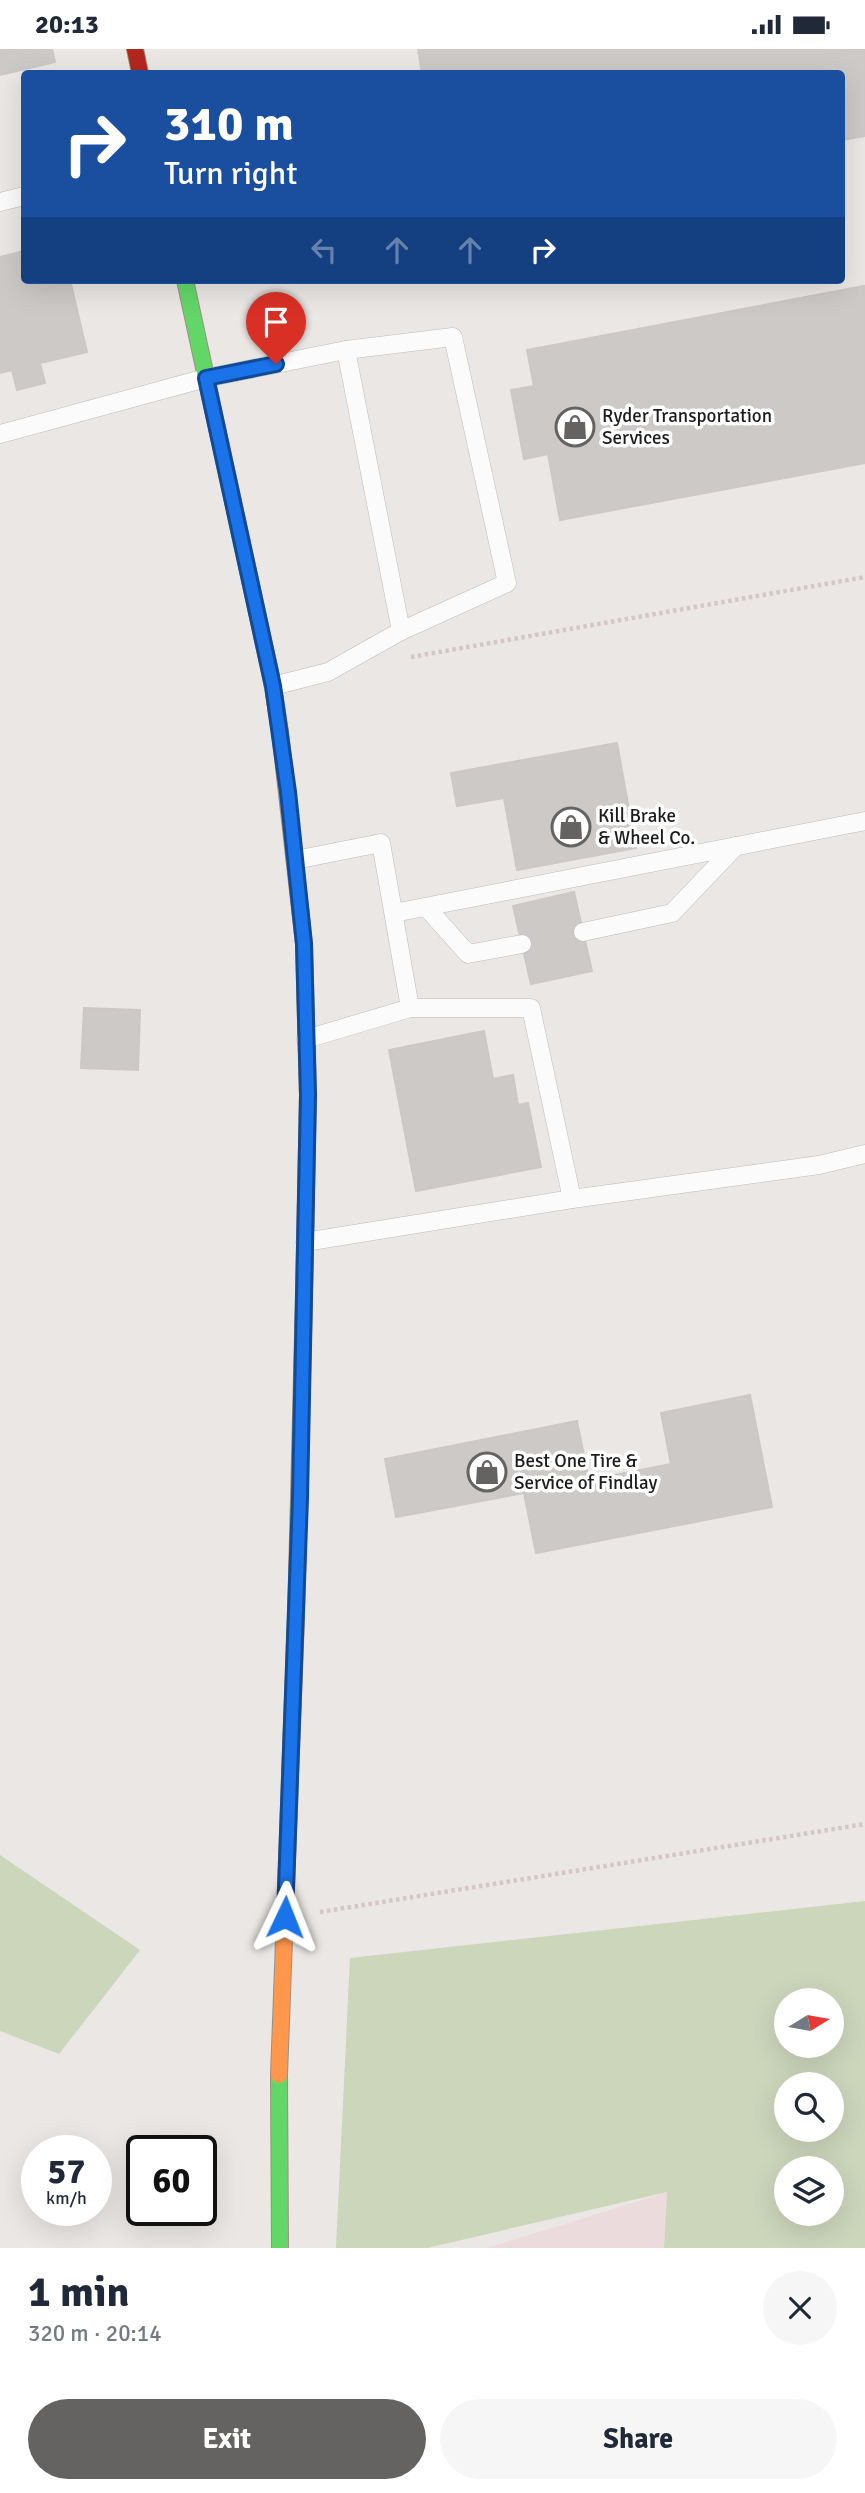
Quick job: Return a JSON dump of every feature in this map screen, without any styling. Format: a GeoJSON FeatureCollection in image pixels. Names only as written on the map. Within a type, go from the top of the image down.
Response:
{"type":"FeatureCollection","features":[{"type":"Feature","properties":{"kind":"main road"},"geometry":{"type":"LineString","coordinates":[[135,49],[139,70]]}},
{"type":"Feature","properties":{"kind":"main road"},"geometry":{"type":"LineString","coordinates":[[186,284],[273,686],[304,944],[308,1095],[300,1498],[279,2077],[280,2248]]}},
{"type":"Feature","properties":{"kind":"lane"},"geometry":{"type":"LineString","coordinates":[[0,202],[21,197]]}},
{"type":"Feature","properties":{"kind":"lane"},"geometry":{"type":"LineString","coordinates":[[0,433],[206,378],[346,350],[453,337],[507,583],[401,631],[328,672],[273,686]]}},
{"type":"Feature","properties":{"kind":"lane"},"geometry":{"type":"LineString","coordinates":[[346,350],[401,631]]}},
{"type":"Feature","properties":{"kind":"lane"},"geometry":{"type":"LineString","coordinates":[[394,913],[865,821]]}},
{"type":"Feature","properties":{"kind":"lane"},"geometry":{"type":"LineString","coordinates":[[295,860],[381,843],[410,1008]]}},
{"type":"Feature","properties":{"kind":"lane"},"geometry":{"type":"LineString","coordinates":[[583,932],[672,913],[736,846]]}},
{"type":"Feature","properties":{"kind":"lane"},"geometry":{"type":"LineString","coordinates":[[426,907],[468,954],[522,944]]}},
{"type":"Feature","properties":{"kind":"lane"},"geometry":{"type":"LineString","coordinates":[[306,1038],[410,1008],[531,1008],[572,1199]]}},
{"type":"Feature","properties":{"kind":"lane"},"geometry":{"type":"LineString","coordinates":[[305,1242],[572,1199],[819,1165],[865,1154]]}},
{"type":"Feature","properties":{"kind":"path"},"geometry":{"type":"LineString","coordinates":[[410,658],[865,577]]}},
{"type":"Feature","properties":{"kind":"path"},"geometry":{"type":"LineString","coordinates":[[285,1917],[865,1824]]}},
{"type":"Feature","properties":{"kind":"shaded area"},"geometry":{"type":"Polygon","coordinates":[[[668,2192],[664,2248],[487,2248],[668,2192]]]}},
{"type":"Feature","properties":{"kind":"green space"},"geometry":{"type":"Polygon","coordinates":[[[0,1855],[140,1950],[59,2054],[0,2031],[0,1855]]]}},
{"type":"Feature","properties":{"kind":"green space"},"geometry":{"type":"Polygon","coordinates":[[[865,1901],[865,2248],[664,2248],[667,2192],[427,2248],[336,2248],[350,1958],[865,1901]]]}},
{"type":"Feature","properties":{"kind":"building"},"geometry":{"type":"Polygon","coordinates":[[[0,49],[52,49],[55,62],[0,75],[0,49]]]}},
{"type":"Feature","properties":{"kind":"building"},"geometry":{"type":"Polygon","coordinates":[[[418,49],[865,49],[865,136],[845,139],[845,70],[422,70],[418,49]]]}},
{"type":"Feature","properties":{"kind":"building"},"geometry":{"type":"Polygon","coordinates":[[[21,252],[21,284],[71,284],[87,352],[40,363],[45,383],[17,390],[12,370],[0,373],[0,257],[21,252]]]}},
{"type":"Feature","properties":{"kind":"building"},"geometry":{"type":"Polygon","coordinates":[[[864,286],[865,463],[560,520],[548,454],[524,459],[511,390],[534,386],[527,350],[864,286]]]}},
{"type":"Feature","properties":{"kind":"building","name":"Kill Brake & Wheel Co."},"geometry":{"type":"Polygon","coordinates":[[[617,743],[636,848],[517,870],[504,798],[457,806],[451,773],[617,743]]]}},
{"type":"Feature","properties":{"kind":"building"},"geometry":{"type":"Polygon","coordinates":[[[574,892],[592,971],[531,984],[513,906],[574,892]]]}},
{"type":"Feature","properties":{"kind":"building"},"geometry":{"type":"Polygon","coordinates":[[[84,1008],[140,1010],[138,1070],[81,1068],[84,1008]]]}},
{"type":"Feature","properties":{"kind":"building"},"geometry":{"type":"Polygon","coordinates":[[[484,1031],[493,1079],[513,1075],[518,1105],[528,1103],[541,1167],[416,1191],[389,1050],[484,1031]]]}},
{"type":"Feature","properties":{"kind":"building","name":"Best One Tire & Service of Findlay"},"geometry":{"type":"Polygon","coordinates":[[[750,1395],[772,1507],[536,1553],[524,1493],[396,1517],[385,1459],[577,1421],[589,1480],[671,1464],[661,1413],[750,1395]]]}},
{"type":"Feature","properties":{"kind":"traffic: fast"},"geometry":{"type":"LineString","coordinates":[[186,284],[273,686],[280,732]]}},
{"type":"Feature","properties":{"kind":"traffic: fast"},"geometry":{"type":"LineString","coordinates":[[296,1617],[304,1295]]}},
{"type":"Feature","properties":{"kind":"traffic: fast"},"geometry":{"type":"LineString","coordinates":[[279,2075],[280,2248]]}},
{"type":"Feature","properties":{"kind":"traffic: slow"},"geometry":{"type":"LineString","coordinates":[[280,732],[304,944],[308,1095],[304,1295]]}},
{"type":"Feature","properties":{"kind":"traffic: slow"},"geometry":{"type":"LineString","coordinates":[[279,2075],[296,1617]]}},
{"type":"Feature","properties":{"kind":"traffic: jam"},"geometry":{"type":"LineString","coordinates":[[135,49],[139,70]]}},
{"type":"Feature","properties":{"kind":"place","name":"Ryder Transportation Services"},"geometry":{"type":"Point","coordinates":[575,427]}},
{"type":"Feature","properties":{"kind":"place","name":"Kill Brake & Wheel Co."},"geometry":{"type":"Point","coordinates":[571,827]}},
{"type":"Feature","properties":{"kind":"place","name":"Best One Tire & Service of Findlay"},"geometry":{"type":"Point","coordinates":[487,1472]}},
{"type":"Feature","properties":{"kind":"route"},"geometry":{"type":"LineString","coordinates":[[276,364],[206,378],[273,686],[288,792],[304,944],[308,1095],[300,1498],[285,1917]]}}]}
